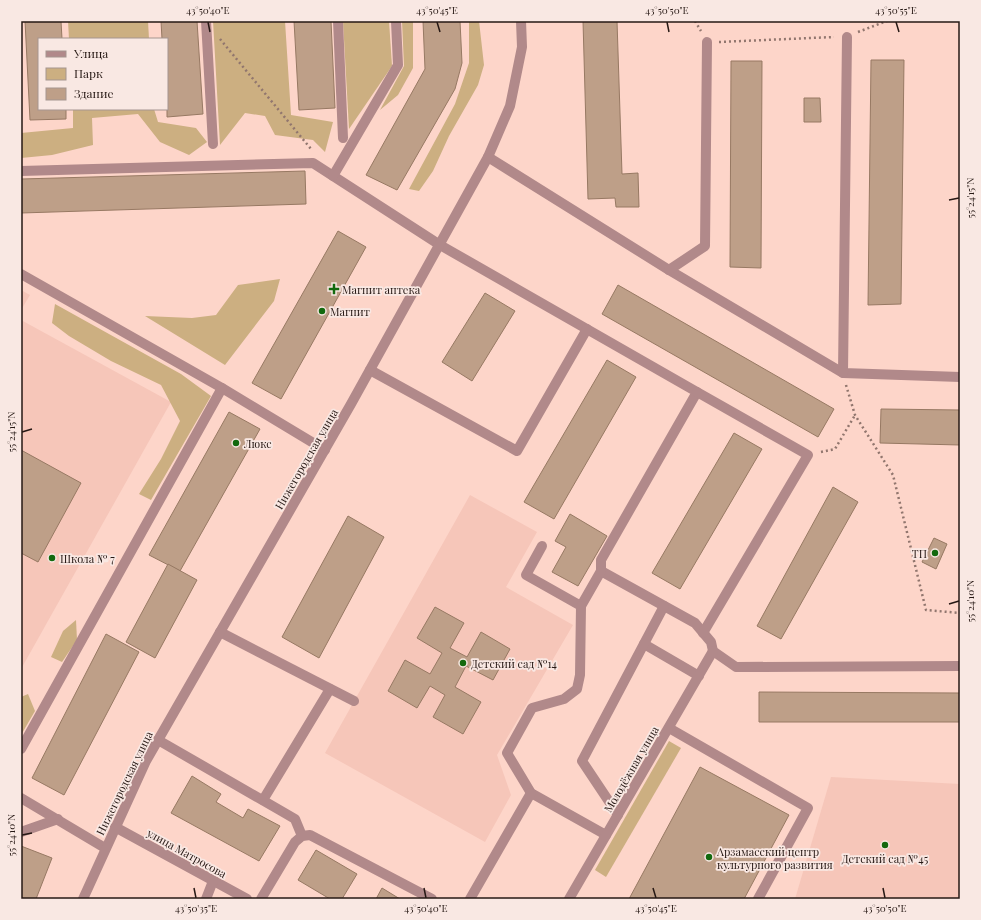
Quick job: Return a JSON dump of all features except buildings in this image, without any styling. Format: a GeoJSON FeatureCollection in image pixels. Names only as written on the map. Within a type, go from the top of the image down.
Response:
{"type":"FeatureCollection","features":[{"type":"Feature","properties":{"kind":"street"},"geometry":{"type":"LineString","coordinates":[[206,21],[212,144]]}},
{"type":"Feature","properties":{"kind":"street"},"geometry":{"type":"LineString","coordinates":[[338,21],[343,138]]}},
{"type":"Feature","properties":{"kind":"street"},"geometry":{"type":"LineString","coordinates":[[333,176],[398,65],[396,21]]}},
{"type":"Feature","properties":{"kind":"street","name":"Нижегородская улица"},"geometry":{"type":"LineString","coordinates":[[83,899],[146,761],[325,450],[488,157],[510,106],[522,47],[521,21]]}},
{"type":"Feature","properties":{"kind":"street"},"geometry":{"type":"LineString","coordinates":[[843,373],[847,37]]}},
{"type":"Feature","properties":{"kind":"street"},"geometry":{"type":"LineString","coordinates":[[669,270],[705,246],[707,42]]}},
{"type":"Feature","properties":{"kind":"street"},"geometry":{"type":"LineString","coordinates":[[488,157],[669,270],[843,373],[960,377]]}},
{"type":"Feature","properties":{"kind":"street"},"geometry":{"type":"LineString","coordinates":[[21,171],[313,163],[440,245],[808,455],[703,633]]}},
{"type":"Feature","properties":{"kind":"street"},"geometry":{"type":"LineString","coordinates":[[21,274],[222,388],[325,450]]}},
{"type":"Feature","properties":{"kind":"street"},"geometry":{"type":"LineString","coordinates":[[370,370],[517,451],[586,329]]}},
{"type":"Feature","properties":{"kind":"street"},"geometry":{"type":"LineString","coordinates":[[21,750],[222,388]]}},
{"type":"Feature","properties":{"kind":"street"},"geometry":{"type":"LineString","coordinates":[[606,834],[531,793],[507,753],[532,708],[564,699],[577,689],[580,675],[581,606],[601,571],[601,560],[697,392]]}},
{"type":"Feature","properties":{"kind":"street"},"geometry":{"type":"LineString","coordinates":[[542,546],[526,575],[581,606]]}},
{"type":"Feature","properties":{"kind":"street"},"geometry":{"type":"LineString","coordinates":[[601,571],[695,623],[710,642],[713,650],[736,667],[960,666]]}},
{"type":"Feature","properties":{"kind":"street"},"geometry":{"type":"LineString","coordinates":[[618,815],[582,761],[664,606]]}},
{"type":"Feature","properties":{"kind":"street"},"geometry":{"type":"LineString","coordinates":[[220,632],[354,701]]}},
{"type":"Feature","properties":{"kind":"street"},"geometry":{"type":"LineString","coordinates":[[644,644],[699,676]]}},
{"type":"Feature","properties":{"kind":"street","name":"Молодёжная улица"},"geometry":{"type":"LineString","coordinates":[[569,899],[713,650]]}},
{"type":"Feature","properties":{"kind":"street"},"geometry":{"type":"LineString","coordinates":[[263,800],[330,689]]}},
{"type":"Feature","properties":{"kind":"street"},"geometry":{"type":"LineString","coordinates":[[669,728],[808,808],[758,899]]}},
{"type":"Feature","properties":{"kind":"street"},"geometry":{"type":"LineString","coordinates":[[158,740],[294,819],[302,836]]}},
{"type":"Feature","properties":{"kind":"street"},"geometry":{"type":"LineString","coordinates":[[470,899],[531,793]]}},
{"type":"Feature","properties":{"kind":"street"},"geometry":{"type":"LineString","coordinates":[[21,798],[105,848]]}},
{"type":"Feature","properties":{"kind":"street"},"geometry":{"type":"LineString","coordinates":[[21,832],[58,820]]}},
{"type":"Feature","properties":{"kind":"street","name":"улица Матросова"},"geometry":{"type":"LineString","coordinates":[[115,827],[247,899]]}},
{"type":"Feature","properties":{"kind":"street"},"geometry":{"type":"LineString","coordinates":[[262,899],[294,842],[302,836],[310,835],[432,899]]}},
{"type":"Feature","properties":{"kind":"street"},"geometry":{"type":"LineString","coordinates":[[206,899],[213,881]]}},
{"type":"Feature","properties":{"kind":"path"},"geometry":{"type":"LineString","coordinates":[[695,21],[707,42],[847,37],[887,21]]}},
{"type":"Feature","properties":{"kind":"path"},"geometry":{"type":"LineString","coordinates":[[216,33],[313,152]]}},
{"type":"Feature","properties":{"kind":"path"},"geometry":{"type":"LineString","coordinates":[[843,373],[855,416],[893,475],[926,610],[960,614]]}},
{"type":"Feature","properties":{"kind":"path"},"geometry":{"type":"LineString","coordinates":[[808,455],[835,449],[855,416]]}},
{"type":"Feature","properties":{"kind":"shaded area"},"geometry":{"type":"Polygon","coordinates":[[[21,290],[30,295],[21,310],[21,290]]]}},
{"type":"Feature","properties":{"kind":"shaded area","name":"Школа № 7"},"geometry":{"type":"Polygon","coordinates":[[[21,320],[171,402],[21,669],[21,320]]]}},
{"type":"Feature","properties":{"kind":"shaded area","name":"Детский сад №14"},"geometry":{"type":"Polygon","coordinates":[[[470,495],[537,532],[506,587],[573,625],[497,755],[511,795],[485,842],[325,753],[470,495]]]}},
{"type":"Feature","properties":{"kind":"shaded area","name":"Детский сад №45"},"geometry":{"type":"Polygon","coordinates":[[[831,777],[960,784],[960,899],[795,899],[831,777]]]}},
{"type":"Feature","properties":{"kind":"green space"},"geometry":{"type":"Polygon","coordinates":[[[68,21],[148,21],[149,38],[69,38],[68,21]]]}},
{"type":"Feature","properties":{"kind":"green space"},"geometry":{"type":"Polygon","coordinates":[[[213,21],[285,21],[291,115],[333,122],[325,152],[313,140],[275,135],[265,116],[245,113],[220,145],[213,21]]]}},
{"type":"Feature","properties":{"kind":"green space"},"geometry":{"type":"Polygon","coordinates":[[[343,21],[389,21],[392,66],[349,129],[343,21]]]}},
{"type":"Feature","properties":{"kind":"green space"},"geometry":{"type":"Polygon","coordinates":[[[402,21],[413,21],[413,68],[398,95],[380,110],[404,66],[402,21]]]}},
{"type":"Feature","properties":{"kind":"green space"},"geometry":{"type":"Polygon","coordinates":[[[469,21],[479,21],[484,65],[478,85],[449,136],[433,171],[419,191],[409,189],[455,104],[469,63],[469,21]]]}},
{"type":"Feature","properties":{"kind":"green space"},"geometry":{"type":"Polygon","coordinates":[[[73,110],[154,110],[158,122],[196,128],[207,142],[189,155],[160,142],[138,114],[92,118],[93,145],[52,155],[21,158],[21,133],[73,128],[73,110]]]}},
{"type":"Feature","properties":{"kind":"green space"},"geometry":{"type":"Polygon","coordinates":[[[280,279],[274,301],[225,365],[145,316],[192,318],[216,315],[238,285],[280,279]]]}},
{"type":"Feature","properties":{"kind":"green space"},"geometry":{"type":"Polygon","coordinates":[[[55,304],[181,374],[211,396],[151,500],[139,494],[161,459],[180,421],[161,385],[111,361],[69,336],[52,323],[55,304]]]}},
{"type":"Feature","properties":{"kind":"green space"},"geometry":{"type":"Polygon","coordinates":[[[76,620],[77,640],[62,662],[51,657],[63,631],[76,620]]]}},
{"type":"Feature","properties":{"kind":"green space"},"geometry":{"type":"Polygon","coordinates":[[[28,694],[35,711],[21,735],[21,697],[28,694]]]}},
{"type":"Feature","properties":{"kind":"green space"},"geometry":{"type":"Polygon","coordinates":[[[669,741],[681,748],[606,877],[595,870],[669,741]]]}},
{"type":"Feature","properties":{"kind":"place","name":"Магнит аптека"},"geometry":{"type":"Point","coordinates":[334,289]}},
{"type":"Feature","properties":{"kind":"place","name":"Магнит"},"geometry":{"type":"Point","coordinates":[322,311]}},
{"type":"Feature","properties":{"kind":"place","name":"Люкс"},"geometry":{"type":"Point","coordinates":[236,443]}},
{"type":"Feature","properties":{"kind":"place","name":"ТП"},"geometry":{"type":"Point","coordinates":[935,553]}},
{"type":"Feature","properties":{"kind":"place","name":"Школа № 7"},"geometry":{"type":"Point","coordinates":[52,558]}},
{"type":"Feature","properties":{"kind":"place","name":"Детский сад №14"},"geometry":{"type":"Point","coordinates":[463,663]}},
{"type":"Feature","properties":{"kind":"place","name":"Детский сад №45"},"geometry":{"type":"Point","coordinates":[885,845]}},
{"type":"Feature","properties":{"kind":"place","name":"Арзамасский центр культурного развития"},"geometry":{"type":"Point","coordinates":[709,857]}}]}
